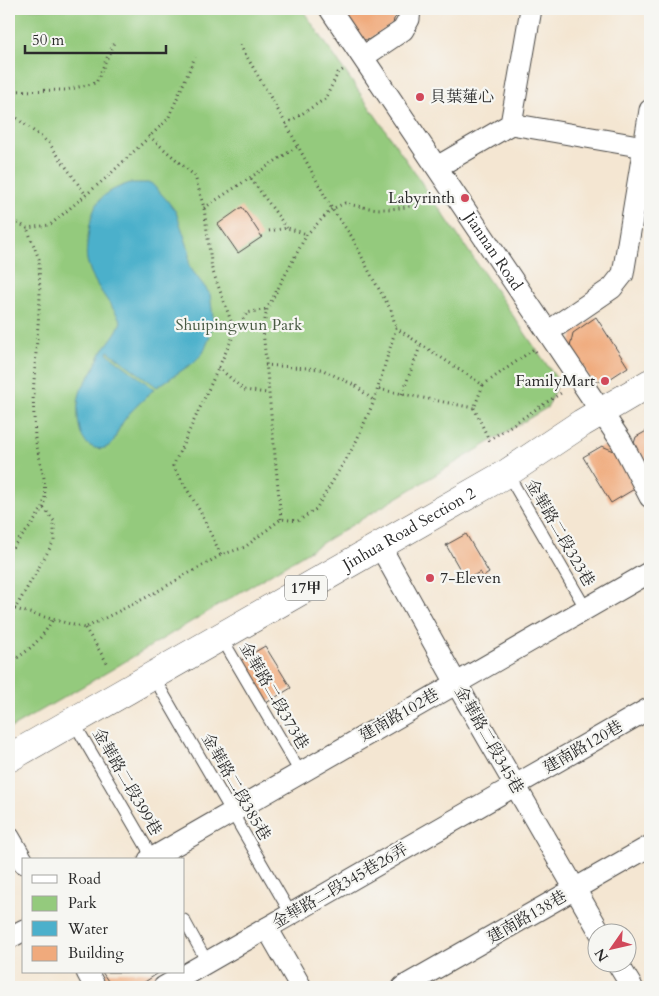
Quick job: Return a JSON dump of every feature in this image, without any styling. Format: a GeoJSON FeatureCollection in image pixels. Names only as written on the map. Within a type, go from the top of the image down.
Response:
{"type":"FeatureCollection","features":[{"type":"Feature","properties":{"kind":"main road","name":"Jinhua Road Section 2"},"geometry":{"type":"LineString","coordinates":[[9,758],[507,473],[601,412],[650,383]]}},
{"type":"Feature","properties":{"kind":"street","name":"Jiannan Road"},"geometry":{"type":"LineString","coordinates":[[330,9],[549,331],[621,441],[650,497]]}},
{"type":"Feature","properties":{"kind":"street"},"geometry":{"type":"LineString","coordinates":[[363,57],[403,30],[409,19],[410,9]]}},
{"type":"Feature","properties":{"kind":"street"},"geometry":{"type":"LineString","coordinates":[[511,124],[531,9]]}},
{"type":"Feature","properties":{"kind":"street"},"geometry":{"type":"LineString","coordinates":[[549,331],[612,288],[623,274],[647,147],[650,110]]}},
{"type":"Feature","properties":{"kind":"street"},"geometry":{"type":"LineString","coordinates":[[437,167],[511,124],[647,147]]}},
{"type":"Feature","properties":{"kind":"street","name":"金華路二段345巷"},"geometry":{"type":"LineString","coordinates":[[380,546],[456,683],[595,924]]}},
{"type":"Feature","properties":{"kind":"street","name":"建南路102巷"},"geometry":{"type":"LineString","coordinates":[[153,858],[650,572]]}},
{"type":"Feature","properties":{"kind":"street","name":"建南路120巷"},"geometry":{"type":"LineString","coordinates":[[515,786],[650,708]]}},
{"type":"Feature","properties":{"kind":"street","name":"金華路二段345巷26弄"},"geometry":{"type":"LineString","coordinates":[[164,987],[515,786]]}},
{"type":"Feature","properties":{"kind":"street"},"geometry":{"type":"LineString","coordinates":[[9,836],[22,859]]}},
{"type":"Feature","properties":{"kind":"street","name":"建南路138巷"},"geometry":{"type":"LineString","coordinates":[[404,987],[650,846]]}},
{"type":"Feature","properties":{"kind":"street"},"geometry":{"type":"LineString","coordinates":[[267,928],[301,987]]}},
{"type":"Feature","properties":{"kind":"street"},"geometry":{"type":"LineString","coordinates":[[9,938],[22,931]]}},
{"type":"Feature","properties":{"kind":"street"},"geometry":{"type":"LineString","coordinates":[[87,974],[95,987]]}},
{"type":"Feature","properties":{"kind":"street"},"geometry":{"type":"LineString","coordinates":[[624,974],[632,987]]}},
{"type":"Feature","properties":{"kind":"lane","name":"金華路二段323巷"},"geometry":{"type":"LineString","coordinates":[[507,473],[586,609]]}},
{"type":"Feature","properties":{"kind":"lane","name":"金華路二段373巷"},"geometry":{"type":"LineString","coordinates":[[221,637],[300,772]]}},
{"type":"Feature","properties":{"kind":"lane","name":"金華路二段385巷"},"geometry":{"type":"LineString","coordinates":[[153,676],[291,914]]}},
{"type":"Feature","properties":{"kind":"lane","name":"金華路二段399巷"},"geometry":{"type":"LineString","coordinates":[[73,722],[147,848],[150,858]]}},
{"type":"Feature","properties":{"kind":"lane"},"geometry":{"type":"LineString","coordinates":[[185,922],[208,962]]}},
{"type":"Feature","properties":{"kind":"path"},"geometry":{"type":"LineString","coordinates":[[9,91],[66,90],[96,83],[115,40]]}},
{"type":"Feature","properties":{"kind":"path"},"geometry":{"type":"LineString","coordinates":[[9,607],[85,628],[149,596],[221,555],[245,547],[281,519],[298,521],[316,509],[355,444],[374,401],[396,328],[391,310],[352,237],[332,209],[240,45]]}},
{"type":"Feature","properties":{"kind":"path"},"geometry":{"type":"LineString","coordinates":[[9,218],[27,228],[50,225],[86,195],[168,119],[195,57]]}},
{"type":"Feature","properties":{"kind":"path"},"geometry":{"type":"LineString","coordinates":[[286,124],[325,99],[338,73],[363,57]]}},
{"type":"Feature","properties":{"kind":"path"},"geometry":{"type":"LineString","coordinates":[[9,112],[49,143],[86,195]]}},
{"type":"Feature","properties":{"kind":"path"},"geometry":{"type":"LineString","coordinates":[[149,136],[194,176],[204,208],[212,269],[235,332]]}},
{"type":"Feature","properties":{"kind":"path"},"geometry":{"type":"LineString","coordinates":[[204,208],[298,146]]}},
{"type":"Feature","properties":{"kind":"path"},"geometry":{"type":"LineString","coordinates":[[281,519],[265,364],[263,330],[267,309],[307,234],[332,209],[345,202],[361,207],[394,210],[432,199],[437,167]]}},
{"type":"Feature","properties":{"kind":"path"},"geometry":{"type":"LineString","coordinates":[[251,178],[287,228]]}},
{"type":"Feature","properties":{"kind":"path"},"geometry":{"type":"LineString","coordinates":[[9,550],[31,526],[43,507],[45,496],[44,478],[35,438],[33,395],[40,298],[40,259],[27,228]]}},
{"type":"Feature","properties":{"kind":"path"},"geometry":{"type":"LineString","coordinates":[[269,231],[287,228],[307,234]]}},
{"type":"Feature","properties":{"kind":"path"},"geometry":{"type":"LineString","coordinates":[[221,555],[200,510],[173,466],[235,332],[247,313],[267,309]]}},
{"type":"Feature","properties":{"kind":"path"},"geometry":{"type":"LineString","coordinates":[[396,328],[483,385]]}},
{"type":"Feature","properties":{"kind":"path"},"geometry":{"type":"LineString","coordinates":[[402,394],[421,344]]}},
{"type":"Feature","properties":{"kind":"path"},"geometry":{"type":"LineString","coordinates":[[540,357],[534,349],[483,385],[474,408],[489,440],[564,392],[563,389]]}},
{"type":"Feature","properties":{"kind":"path"},"geometry":{"type":"LineString","coordinates":[[265,364],[321,369],[356,386],[374,401]]}},
{"type":"Feature","properties":{"kind":"path"},"geometry":{"type":"LineString","coordinates":[[218,367],[244,390],[268,393]]}},
{"type":"Feature","properties":{"kind":"path"},"geometry":{"type":"LineString","coordinates":[[378,389],[474,408]]}},
{"type":"Feature","properties":{"kind":"path"},"geometry":{"type":"LineString","coordinates":[[15,609],[54,541],[54,521],[43,507]]}},
{"type":"Feature","properties":{"kind":"path"},"geometry":{"type":"LineString","coordinates":[[9,664],[28,652],[45,633],[52,619]]}},
{"type":"Feature","properties":{"kind":"path"},"geometry":{"type":"LineString","coordinates":[[85,628],[108,664]]}},
{"type":"Feature","properties":{"kind":"green space","name":"Shuipingwun Park"},"geometry":{"type":"Polygon","coordinates":[[[9,9],[302,9],[558,381],[548,407],[111,670],[9,729],[9,9]]]}},
{"type":"Feature","properties":{"kind":"water"},"geometry":{"type":"Polygon","coordinates":[[[130,183],[151,183],[176,212],[189,250],[189,266],[210,294],[213,317],[209,339],[203,353],[193,363],[157,387],[108,351],[107,353],[154,389],[126,417],[112,443],[107,447],[99,449],[89,445],[80,431],[78,420],[79,395],[101,353],[121,321],[98,287],[91,272],[87,257],[87,244],[92,216],[98,202],[110,191],[130,183]]]}},
{"type":"Feature","properties":{"kind":"building"},"geometry":{"type":"Polygon","coordinates":[[[335,9],[403,9],[394,19],[393,24],[368,40],[355,39],[335,9]]]}},
{"type":"Feature","properties":{"kind":"building"},"geometry":{"type":"Polygon","coordinates":[[[242,207],[262,237],[238,253],[218,224],[242,207]]]}},
{"type":"Feature","properties":{"kind":"building"},"geometry":{"type":"Polygon","coordinates":[[[596,317],[628,367],[605,382],[592,380],[570,347],[573,333],[596,317]]]}},
{"type":"Feature","properties":{"kind":"building"},"geometry":{"type":"Polygon","coordinates":[[[650,429],[650,482],[632,450],[636,437],[650,429]]]}},
{"type":"Feature","properties":{"kind":"building"},"geometry":{"type":"Polygon","coordinates":[[[602,446],[614,451],[636,488],[611,503],[583,457],[602,446]]]}},
{"type":"Feature","properties":{"kind":"building"},"geometry":{"type":"Polygon","coordinates":[[[466,534],[489,573],[483,577],[480,572],[466,580],[446,545],[466,534]]]}},
{"type":"Feature","properties":{"kind":"building"},"geometry":{"type":"Polygon","coordinates":[[[265,646],[291,688],[266,703],[240,661],[265,646]]]}},
{"type":"Feature","properties":{"kind":"building"},"geometry":{"type":"Polygon","coordinates":[[[103,974],[157,974],[137,987],[112,987],[103,974]]]}},
{"type":"Feature","properties":{"kind":"place","name":"貝葉蓮心"},"geometry":{"type":"Point","coordinates":[420,97]}},
{"type":"Feature","properties":{"kind":"place","name":"Labyrinth"},"geometry":{"type":"Point","coordinates":[465,198]}},
{"type":"Feature","properties":{"kind":"place","name":"FamilyMart"},"geometry":{"type":"Point","coordinates":[605,381]}},
{"type":"Feature","properties":{"kind":"place","name":"7-Eleven"},"geometry":{"type":"Point","coordinates":[430,578]}}]}
